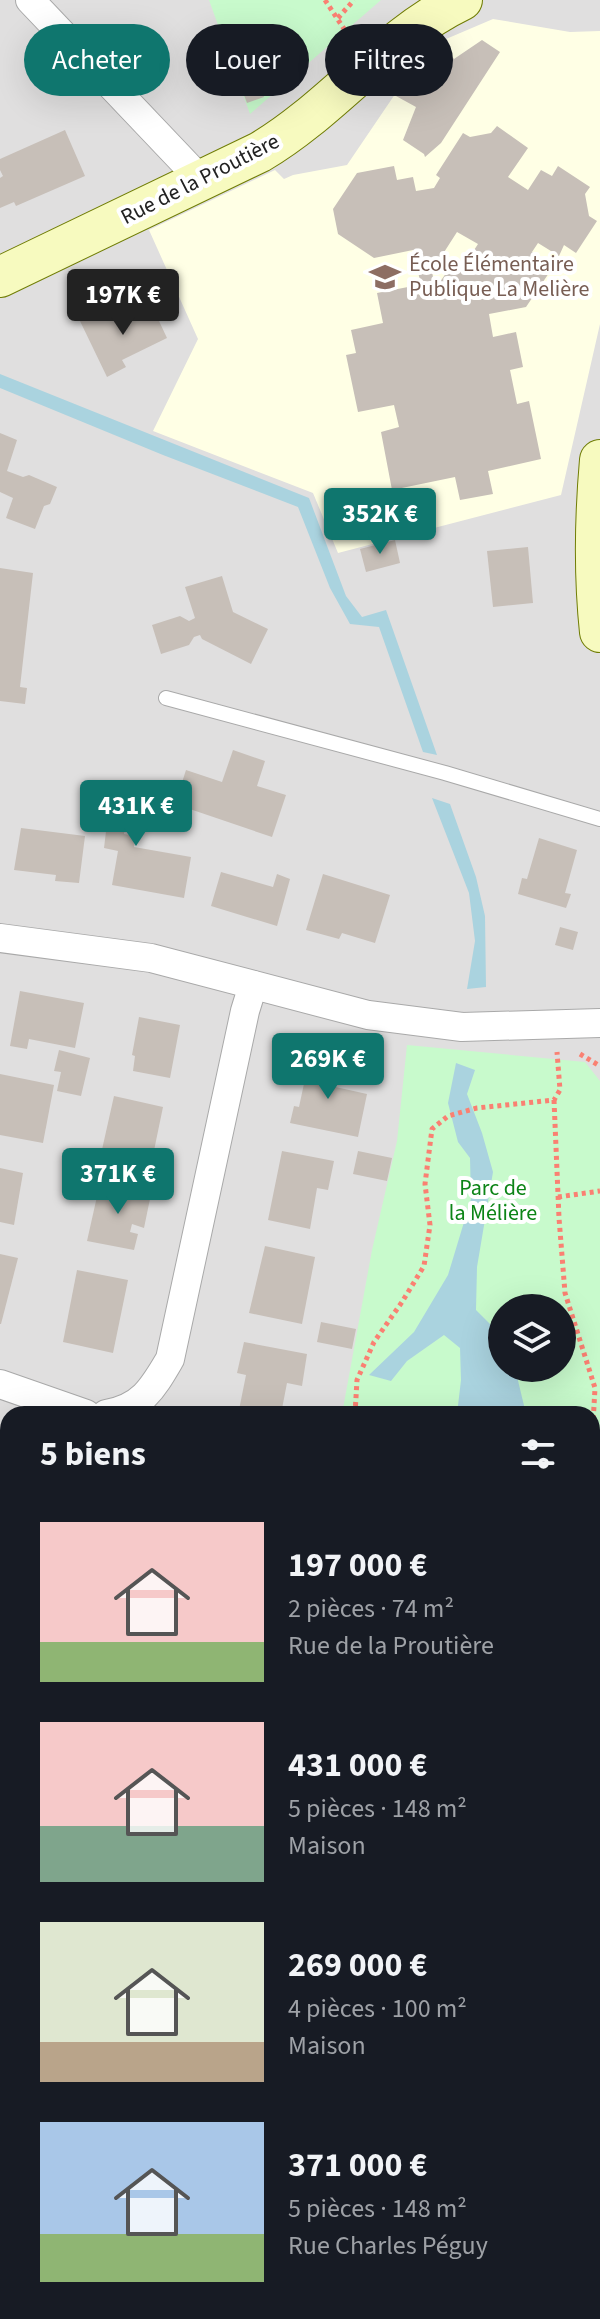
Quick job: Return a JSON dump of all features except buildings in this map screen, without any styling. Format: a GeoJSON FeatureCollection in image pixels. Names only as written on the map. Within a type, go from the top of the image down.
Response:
{"type":"FeatureCollection","features":[{"type":"Feature","properties":{"kind":"street"},"geometry":{"type":"LineString","coordinates":[[30,0],[201,180]]}},
{"type":"Feature","properties":{"kind":"street","name":"Rue de la Proutière"},"geometry":{"type":"LineString","coordinates":[[0,277],[260,152],[285,137],[408,32],[462,0]]}},
{"type":"Feature","properties":{"kind":"street"},"geometry":{"type":"LineString","coordinates":[[600,460],[595,567],[600,632]]}},
{"type":"Feature","properties":{"kind":"street"},"geometry":{"type":"LineString","coordinates":[[0,938],[151,958],[368,1015],[462,1027],[600,1023]]}},
{"type":"Feature","properties":{"kind":"street"},"geometry":{"type":"LineString","coordinates":[[130,1406],[145,1397],[170,1359],[253,985]]}},
{"type":"Feature","properties":{"kind":"street"},"geometry":{"type":"LineString","coordinates":[[0,1384],[63,1406]]}},
{"type":"Feature","properties":{"kind":"lane"},"geometry":{"type":"LineString","coordinates":[[166,698],[445,773],[600,819]]}},
{"type":"Feature","properties":{"kind":"path"},"geometry":{"type":"LineString","coordinates":[[338,18],[354,0]]}},
{"type":"Feature","properties":{"kind":"path"},"geometry":{"type":"LineString","coordinates":[[557,1047],[560,1090],[554,1100],[565,1293],[595,1388],[597,1406]]}},
{"type":"Feature","properties":{"kind":"path"},"geometry":{"type":"LineString","coordinates":[[572,1048],[600,1066]]}},
{"type":"Feature","properties":{"kind":"path"},"geometry":{"type":"LineString","coordinates":[[355,1406],[357,1380],[374,1342],[424,1266],[430,1225],[425,1184],[432,1129],[448,1116],[477,1108],[554,1100]]}},
{"type":"Feature","properties":{"kind":"path"},"geometry":{"type":"LineString","coordinates":[[558,1197],[600,1191]]}},
{"type":"Feature","properties":{"kind":"shaded area"},"geometry":{"type":"Polygon","coordinates":[[[0,0],[600,0],[600,1406],[0,1406],[0,0]]]}},
{"type":"Feature","properties":{"kind":"shaded area","name":"École Élémentaire Publique La Melière"},"geometry":{"type":"Polygon","coordinates":[[[493,19],[570,32],[600,31],[600,324],[561,495],[338,553],[313,493],[153,431],[198,339],[149,230],[275,170],[284,179],[347,165],[394,96],[453,96],[453,36],[493,19]]]}},
{"type":"Feature","properties":{"kind":"green space"},"geometry":{"type":"Polygon","coordinates":[[[209,0],[381,0],[353,24],[325,24],[325,49],[309,63],[309,24],[218,24],[209,0]]]}},
{"type":"Feature","properties":{"kind":"green space"},"geometry":{"type":"Polygon","coordinates":[[[244,96],[271,96],[250,114],[244,96]]]}},
{"type":"Feature","properties":{"kind":"green space","name":"Parc de la Mélière"},"geometry":{"type":"Polygon","coordinates":[[[407,1045],[585,1062],[600,1081],[600,1406],[343,1406],[372,1250],[397,1141],[407,1045]]]}},
{"type":"Feature","properties":{"kind":"water"},"geometry":{"type":"Polygon","coordinates":[[[0,374],[309,498],[346,596],[362,617],[386,610],[437,755],[423,752],[379,627],[350,624],[330,588],[298,507],[0,388],[0,374]]]}},
{"type":"Feature","properties":{"kind":"water"},"geometry":{"type":"Polygon","coordinates":[[[432,798],[450,804],[476,877],[485,916],[486,987],[467,989],[475,941],[469,893],[432,798]]]}},
{"type":"Feature","properties":{"kind":"water"},"geometry":{"type":"Polygon","coordinates":[[[456,1063],[475,1070],[467,1094],[493,1172],[477,1267],[476,1310],[488,1322],[488,1382],[518,1382],[524,1406],[458,1406],[460,1348],[444,1335],[407,1361],[391,1381],[369,1375],[414,1332],[448,1275],[471,1199],[470,1158],[458,1142],[448,1103],[456,1063]]]}},
{"type":"Feature","properties":{"kind":"place","name":"École Élémentaire Publique La Melière"},"geometry":{"type":"Point","coordinates":[385,277]}}]}
